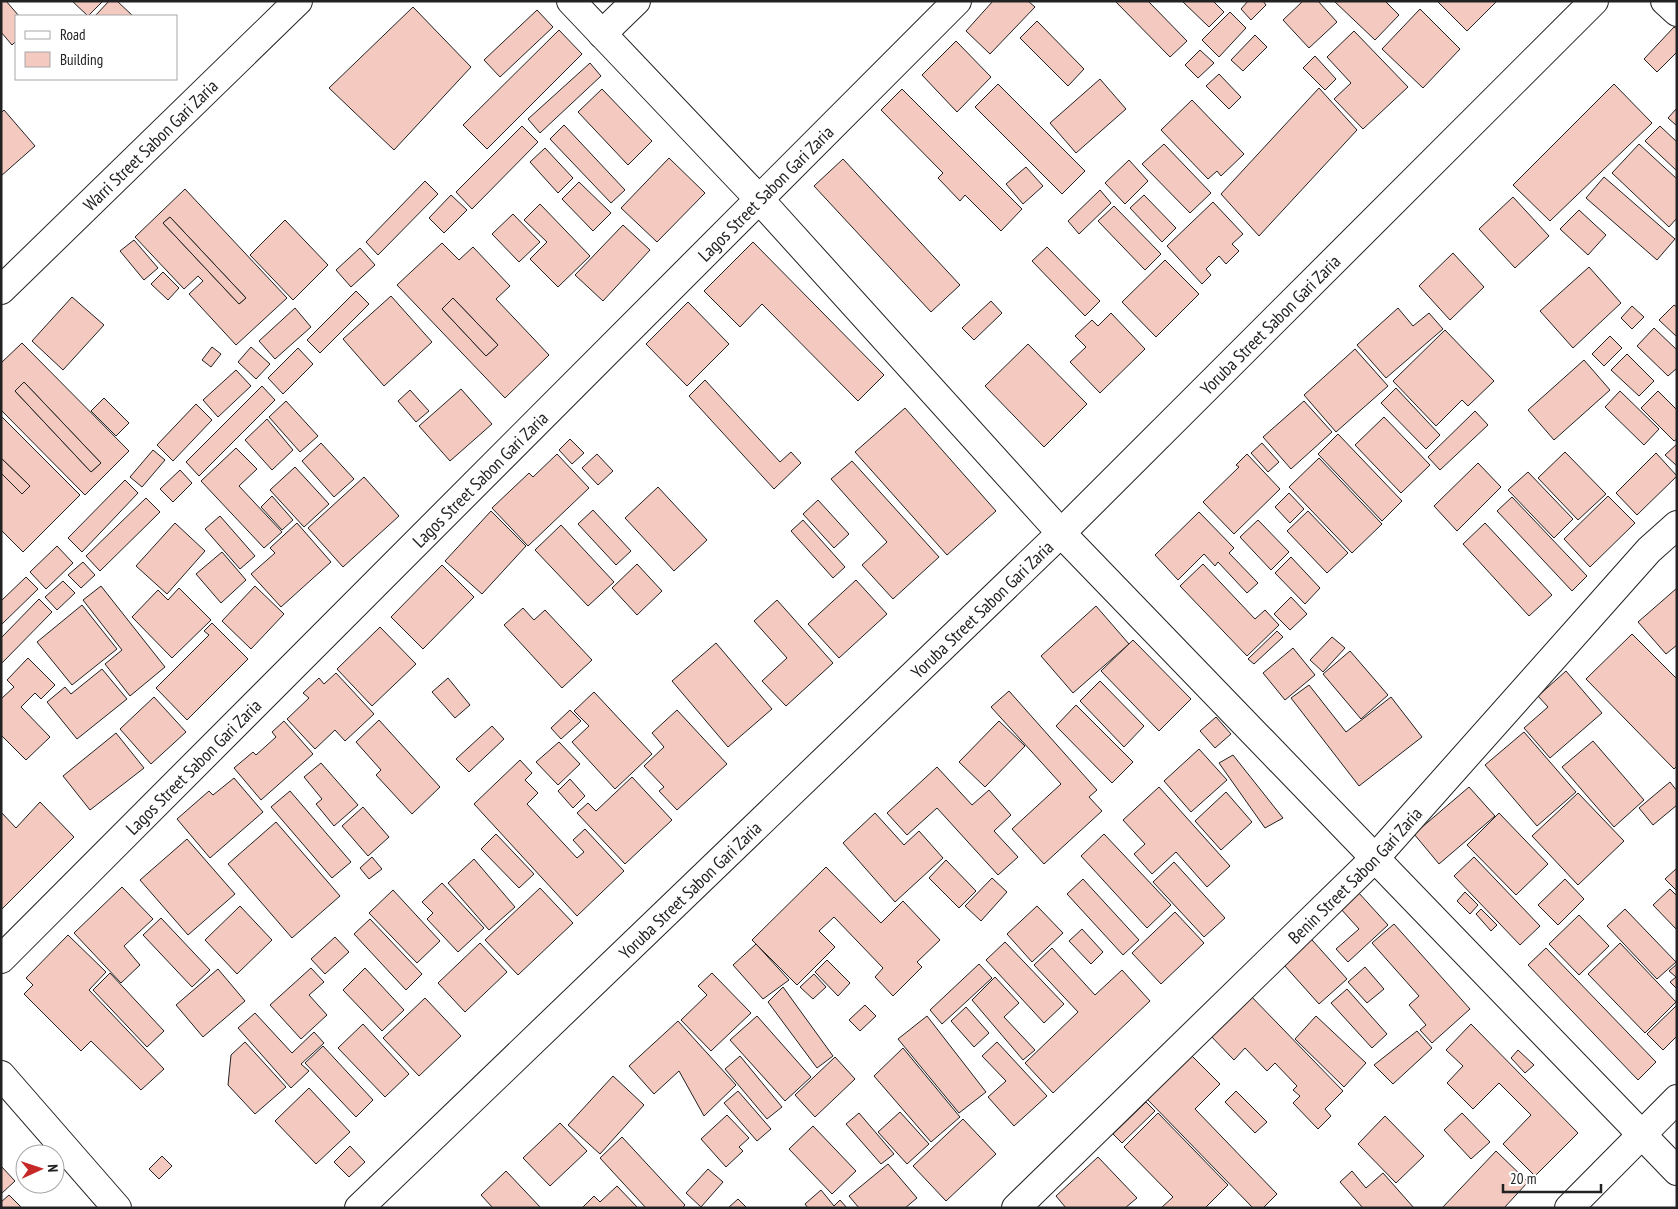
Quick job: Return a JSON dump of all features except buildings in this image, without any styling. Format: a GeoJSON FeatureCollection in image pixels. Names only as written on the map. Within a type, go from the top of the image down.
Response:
{"type":"FeatureCollection","features":[{"type":"Feature","properties":{"kind":"street","name":"Warri Street Sabon Gari Zaria"},"geometry":{"type":"LineString","coordinates":[[1,290],[298,1]]}},
{"type":"Feature","properties":{"kind":"street"},"geometry":{"type":"LineString","coordinates":[[571,1],[760,199],[1061,533],[1376,857],[1677,1172]]}},
{"type":"Feature","properties":{"kind":"street"},"geometry":{"type":"LineString","coordinates":[[602,34],[636,1]]}},
{"type":"Feature","properties":{"kind":"street","name":"Lagos Street Sabon Gari Zaria"},"geometry":{"type":"LineString","coordinates":[[1,959],[958,1]]}},
{"type":"Feature","properties":{"kind":"street","name":"Yoruba Street Sabon Gari Zaria"},"geometry":{"type":"LineString","coordinates":[[359,1208],[1061,533],[1594,1]]}},
{"type":"Feature","properties":{"kind":"street"},"geometry":{"type":"LineString","coordinates":[[1665,1],[1677,12]]}},
{"type":"Feature","properties":{"kind":"street","name":"Benin Street Sabon Gari Zaria"},"geometry":{"type":"LineString","coordinates":[[1016,1208],[1376,857],[1649,550],[1677,525]]}},
{"type":"Feature","properties":{"kind":"street"},"geometry":{"type":"LineString","coordinates":[[1,1076],[117,1208]]}},
{"type":"Feature","properties":{"kind":"street"},"geometry":{"type":"LineString","coordinates":[[1569,1208],[1677,1099]]}}]}
